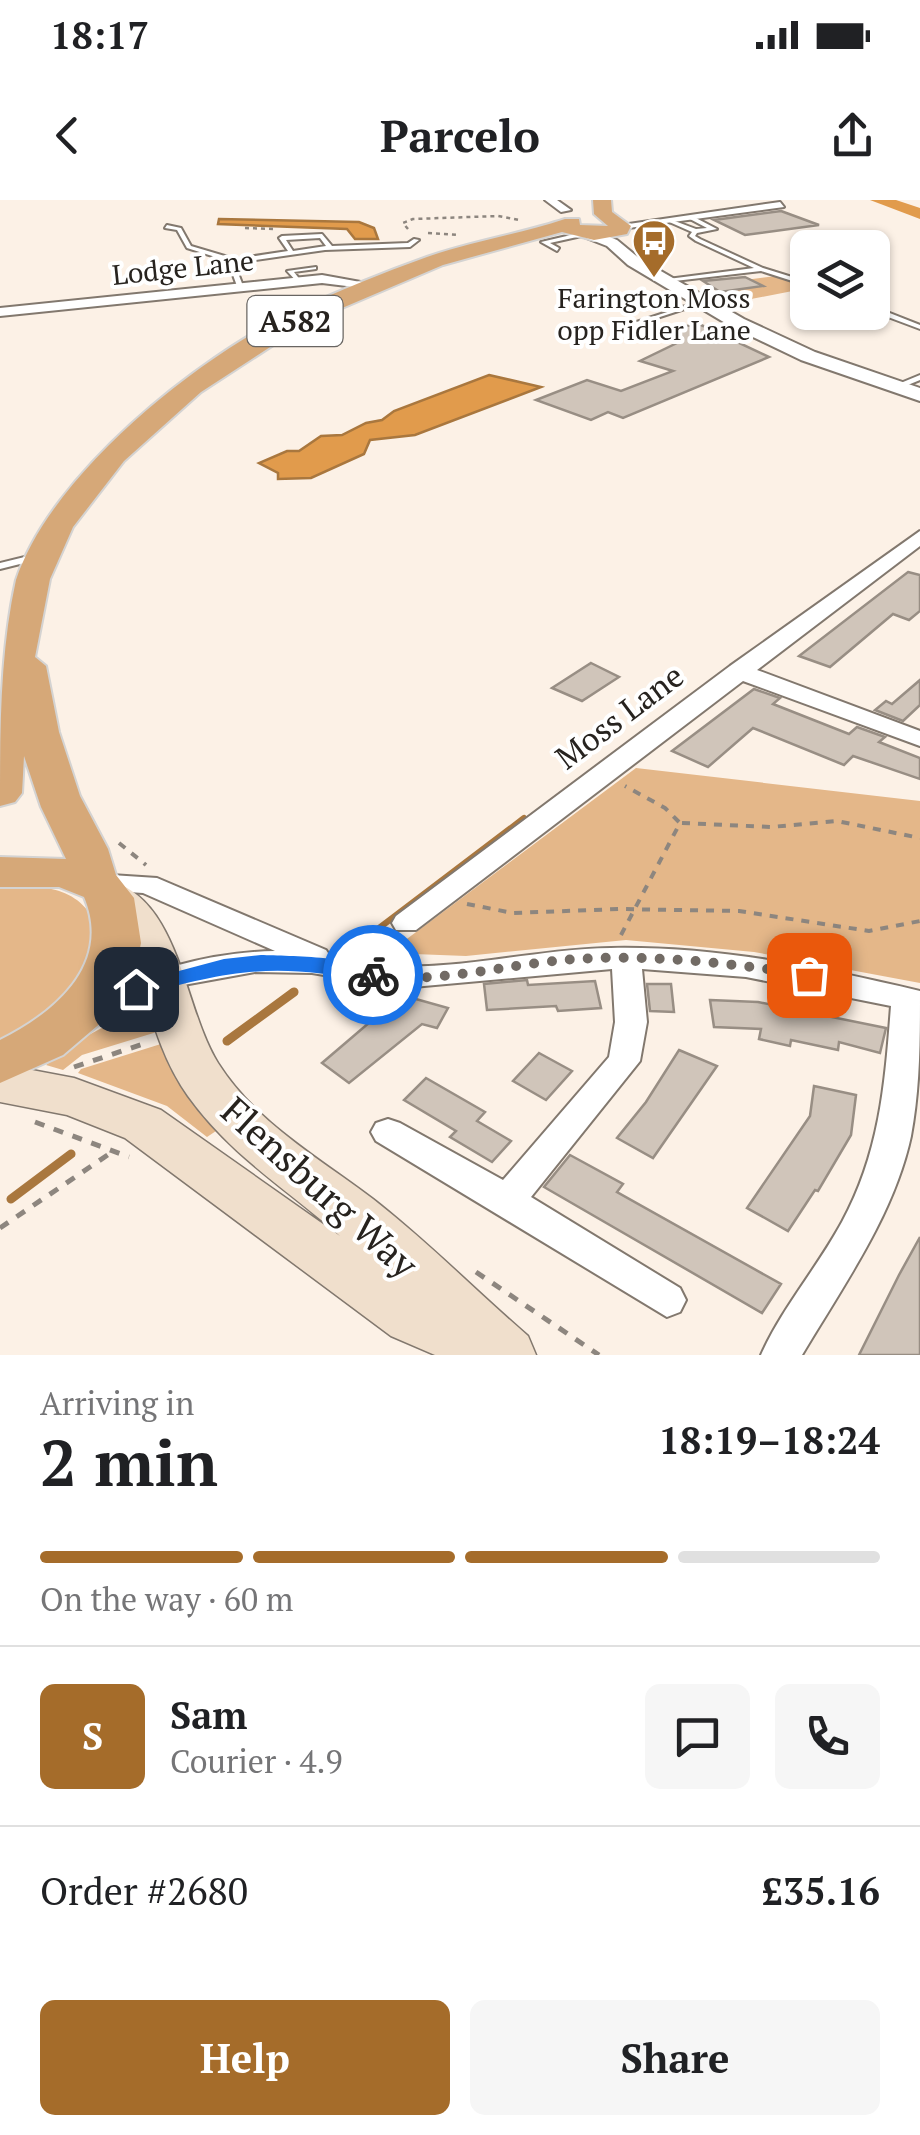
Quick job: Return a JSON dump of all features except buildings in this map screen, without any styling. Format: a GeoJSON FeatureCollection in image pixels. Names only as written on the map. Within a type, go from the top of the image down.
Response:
{"type":"FeatureCollection","features":[{"type":"Feature","properties":{"kind":"highway","name":"A582"},"geometry":{"type":"LineString","coordinates":[[577,220],[605,200]]}},
{"type":"Feature","properties":{"kind":"highway","name":"A582"},"geometry":{"type":"LineString","coordinates":[[605,200],[602,212],[619,232]]}},
{"type":"Feature","properties":{"kind":"highway","name":"A582"},"geometry":{"type":"LineString","coordinates":[[577,220],[619,232]]}},
{"type":"Feature","properties":{"kind":"highway","name":"Flensburg Way"},"geometry":{"type":"LineString","coordinates":[[0,793],[8,692],[29,592],[58,525],[114,455],[171,402],[256,342],[371,285],[510,233],[577,220]]}},
{"type":"Feature","properties":{"kind":"highway","name":"Flensburg Way"},"geometry":{"type":"LineString","coordinates":[[22,634],[46,762],[63,808],[94,864],[100,886]]}},
{"type":"Feature","properties":{"kind":"highway"},"geometry":{"type":"LineString","coordinates":[[0,872],[45,871],[100,886]]}},
{"type":"Feature","properties":{"kind":"highway","name":"A582"},"geometry":{"type":"LineString","coordinates":[[0,1063],[44,1042],[78,1014],[114,963],[116,929],[100,886]]}},
{"type":"Feature","properties":{"kind":"main road","name":"Flensburg Way"},"geometry":{"type":"LineString","coordinates":[[100,886],[139,922],[148,938],[177,1032],[203,1080],[249,1134],[355,1216],[505,1355]]}},
{"type":"Feature","properties":{"kind":"main road","name":"Flensburg Way"},"geometry":{"type":"LineString","coordinates":[[0,1083],[98,1104],[163,1136],[234,1193],[411,1318],[505,1355]]}},
{"type":"Feature","properties":{"kind":"street"},"geometry":{"type":"LineString","coordinates":[[550,200],[577,220]]}},
{"type":"Feature","properties":{"kind":"street"},"geometry":{"type":"LineString","coordinates":[[780,205],[670,220],[619,232],[634,262],[703,302],[808,356],[920,396]]}},
{"type":"Feature","properties":{"kind":"street","name":"Lodge Lane"},"geometry":{"type":"LineString","coordinates":[[0,312],[298,281],[336,279],[371,285]]}},
{"type":"Feature","properties":{"kind":"street","name":"Moss Lane"},"geometry":{"type":"LineString","coordinates":[[406,922],[920,536]]}},
{"type":"Feature","properties":{"kind":"street"},"geometry":{"type":"LineString","coordinates":[[892,556],[920,565]]}},
{"type":"Feature","properties":{"kind":"street"},"geometry":{"type":"LineString","coordinates":[[738,671],[920,739]]}},
{"type":"Feature","properties":{"kind":"street"},"geometry":{"type":"LineString","coordinates":[[100,886],[147,884],[402,978],[567,960],[620,959],[744,965],[809,975],[913,1000],[900,1107],[881,1176],[781,1355]]}},
{"type":"Feature","properties":{"kind":"street"},"geometry":{"type":"LineString","coordinates":[[507,1200],[624,1061],[630,1022],[620,959]]}},
{"type":"Feature","properties":{"kind":"street"},"geometry":{"type":"LineString","coordinates":[[78,1014],[160,980],[261,962],[353,962]]}},
{"type":"Feature","properties":{"kind":"street"},"geometry":{"type":"LineString","coordinates":[[388,1132],[507,1200],[667,1300]]}},
{"type":"Feature","properties":{"kind":"lane"},"geometry":{"type":"LineString","coordinates":[[670,220],[695,232],[714,229],[690,217]]}},
{"type":"Feature","properties":{"kind":"lane"},"geometry":{"type":"LineString","coordinates":[[558,249],[544,242],[577,220]]}},
{"type":"Feature","properties":{"kind":"lane"},"geometry":{"type":"LineString","coordinates":[[167,227],[179,229],[189,247],[234,261],[330,248],[410,245],[419,235]]}},
{"type":"Feature","properties":{"kind":"lane"},"geometry":{"type":"LineString","coordinates":[[695,232],[692,236],[790,278]]}},
{"type":"Feature","properties":{"kind":"lane"},"geometry":{"type":"LineString","coordinates":[[291,252],[282,238],[322,236],[330,248]]}},
{"type":"Feature","properties":{"kind":"lane"},"geometry":{"type":"LineString","coordinates":[[234,261],[240,286]]}},
{"type":"Feature","properties":{"kind":"lane"},"geometry":{"type":"LineString","coordinates":[[298,281],[290,271],[314,268]]}},
{"type":"Feature","properties":{"kind":"lane"},"geometry":{"type":"LineString","coordinates":[[668,281],[761,269]]}},
{"type":"Feature","properties":{"kind":"lane"},"geometry":{"type":"LineString","coordinates":[[618,329],[703,302]]}},
{"type":"Feature","properties":{"kind":"lane"},"geometry":{"type":"LineString","coordinates":[[890,315],[920,327]]}},
{"type":"Feature","properties":{"kind":"lane"},"geometry":{"type":"LineString","coordinates":[[895,387],[920,377]]}},
{"type":"Feature","properties":{"kind":"lane"},"geometry":{"type":"LineString","coordinates":[[0,566],[42,556]]}},
{"type":"Feature","properties":{"kind":"path"},"geometry":{"type":"LineString","coordinates":[[463,235],[419,235],[405,228],[404,222],[498,216],[520,221],[510,233]]}},
{"type":"Feature","properties":{"kind":"path"},"geometry":{"type":"LineString","coordinates":[[599,774],[665,808],[680,823],[771,827],[837,821],[920,838]]}},
{"type":"Feature","properties":{"kind":"path"},"geometry":{"type":"LineString","coordinates":[[620,959],[628,909],[671,845],[680,823]]}},
{"type":"Feature","properties":{"kind":"path"},"geometry":{"type":"LineString","coordinates":[[446,892],[478,910],[688,908],[790,917],[853,931],[896,930],[920,921]]}},
{"type":"Feature","properties":{"kind":"path"},"geometry":{"type":"LineString","coordinates":[[353,962],[406,922]]}},
{"type":"Feature","properties":{"kind":"path"},"geometry":{"type":"LineString","coordinates":[[114,1150],[33,1122],[75,1066],[177,1032]]}},
{"type":"Feature","properties":{"kind":"path"},"geometry":{"type":"LineString","coordinates":[[0,1228],[114,1150]]}},
{"type":"Feature","properties":{"kind":"path"},"geometry":{"type":"LineString","coordinates":[[474,1270],[599,1355]]}},
{"type":"Feature","properties":{"kind":"shaded area"},"geometry":{"type":"Polygon","coordinates":[[[219,219],[359,222],[374,228],[378,239],[355,239],[347,229],[218,224],[219,219]]]}},
{"type":"Feature","properties":{"kind":"shaded area"},"geometry":{"type":"Polygon","coordinates":[[[776,276],[790,281],[790,291],[720,305],[691,289],[711,294],[742,289],[737,281],[776,276]]]}},
{"type":"Feature","properties":{"kind":"shaded area"},"geometry":{"type":"Polygon","coordinates":[[[489,375],[541,387],[415,435],[370,440],[364,454],[311,478],[278,479],[278,473],[259,463],[287,451],[299,451],[321,436],[342,435],[382,420],[394,411],[489,375]]]}},
{"type":"Feature","properties":{"kind":"shaded area"},"geometry":{"type":"Polygon","coordinates":[[[636,768],[920,801],[920,983],[754,952],[626,940],[466,956],[388,953],[636,768]]]}},
{"type":"Feature","properties":{"kind":"shaded area"},"geometry":{"type":"Polygon","coordinates":[[[0,885],[49,888],[75,898],[94,920],[101,937],[70,997],[0,1047],[0,885]]]}},
{"type":"Feature","properties":{"kind":"shaded area"},"geometry":{"type":"Polygon","coordinates":[[[149,1003],[160,1031],[82,1055],[63,1070],[46,1065],[81,1039],[149,1003]]]}},
{"type":"Feature","properties":{"kind":"shaded area"},"geometry":{"type":"Polygon","coordinates":[[[164,1043],[222,1127],[207,1137],[167,1106],[78,1073],[164,1043]]]}},
{"type":"Feature","properties":{"kind":"waterway"},"geometry":{"type":"LineString","coordinates":[[879,200],[920,214]]}},
{"type":"Feature","properties":{"kind":"waterway"},"geometry":{"type":"LineString","coordinates":[[358,944],[524,818]]}},
{"type":"Feature","properties":{"kind":"waterway"},"geometry":{"type":"LineString","coordinates":[[227,1041],[294,992],[291,994]]}},
{"type":"Feature","properties":{"kind":"waterway"},"geometry":{"type":"LineString","coordinates":[[11,1199],[71,1154]]}},
{"type":"Feature","properties":{"kind":"way so far"},"geometry":{"type":"LineString","coordinates":[[373,975],[402,978],[567,960],[614,959],[744,965],[809,975]]}},
{"type":"Feature","properties":{"kind":"place","name":"Farington Moss opp Fidler Lane"},"geometry":{"type":"Point","coordinates":[654,279]}},
{"type":"Feature","properties":{"kind":"route"},"geometry":{"type":"LineString","coordinates":[[136,989],[224,966],[261,962],[312,963],[373,975]]}}]}
